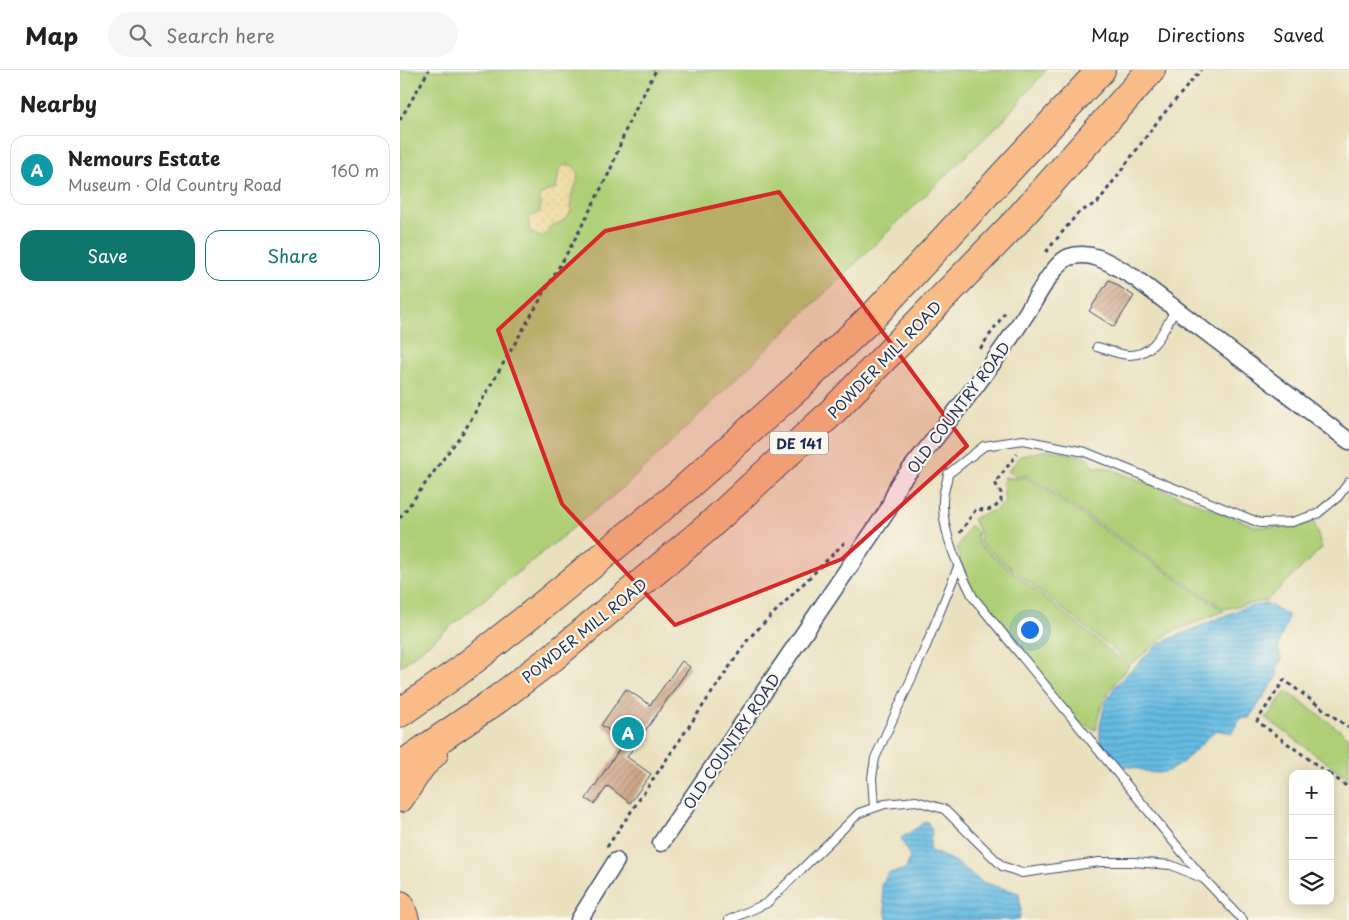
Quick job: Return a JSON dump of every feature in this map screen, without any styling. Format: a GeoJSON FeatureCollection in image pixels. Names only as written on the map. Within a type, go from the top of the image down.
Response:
{"type":"FeatureCollection","features":[{"type":"Feature","properties":{"kind":"highway","name":"DE 141"},"geometry":{"type":"LineString","coordinates":[[400,713],[458,672],[601,558],[682,491],[798,387],[877,312],[1101,70]]}},
{"type":"Feature","properties":{"kind":"highway","name":"POWDER MILL ROAD"},"geometry":{"type":"LineString","coordinates":[[400,766],[552,658],[708,527],[828,416],[1014,224],[1151,70]]}},
{"type":"Feature","properties":{"kind":"highway"},"geometry":{"type":"LineString","coordinates":[[400,798],[421,766],[460,725]]}},
{"type":"Feature","properties":{"kind":"highway"},"geometry":{"type":"LineString","coordinates":[[400,905],[405,920]]}},
{"type":"Feature","properties":{"kind":"street","name":"OLD COUNTRY ROAD"},"geometry":{"type":"LineString","coordinates":[[661,843],[888,510],[898,485],[1008,342],[1051,274],[1067,258],[1084,255],[1102,258],[1135,278],[1349,441]]}},
{"type":"Feature","properties":{"kind":"street"},"geometry":{"type":"LineString","coordinates":[[579,920],[611,857]]}},
{"type":"Feature","properties":{"kind":"lane"},"geometry":{"type":"LineString","coordinates":[[1097,347],[1127,355],[1145,352],[1157,342],[1176,310]]}},
{"type":"Feature","properties":{"kind":"lane"},"geometry":{"type":"LineString","coordinates":[[1243,920],[1204,878],[973,597],[952,550],[943,501],[948,474],[984,446],[1023,440],[1085,452],[1260,523],[1292,522],[1317,514],[1338,498],[1349,482]]}},
{"type":"Feature","properties":{"kind":"lane"},"geometry":{"type":"LineString","coordinates":[[874,807],[872,778],[875,758],[924,651],[958,567]]}},
{"type":"Feature","properties":{"kind":"lane"},"geometry":{"type":"LineString","coordinates":[[728,920],[767,903],[859,813],[874,807],[916,802],[944,809],[1002,866],[1022,873],[1099,862],[1133,862],[1171,865],[1204,878]]}},
{"type":"Feature","properties":{"kind":"path"},"geometry":{"type":"LineString","coordinates":[[400,120],[428,70]]}},
{"type":"Feature","properties":{"kind":"path"},"geometry":{"type":"LineString","coordinates":[[400,518],[466,428],[564,258],[610,171],[628,124],[656,70]]}},
{"type":"Feature","properties":{"kind":"path"},"geometry":{"type":"LineString","coordinates":[[1041,259],[1058,235],[1078,213],[1098,202],[1160,118],[1201,70]]}},
{"type":"Feature","properties":{"kind":"path"},"geometry":{"type":"LineString","coordinates":[[979,350],[1008,309]]}},
{"type":"Feature","properties":{"kind":"path"},"geometry":{"type":"LineString","coordinates":[[952,550],[960,532],[976,509],[986,510],[996,507],[1001,501],[1001,493],[995,483],[1018,452],[1033,442]]}},
{"type":"Feature","properties":{"kind":"path"},"geometry":{"type":"LineString","coordinates":[[611,857],[612,837],[749,638],[850,537]]}},
{"type":"Feature","properties":{"kind":"path"},"geometry":{"type":"LineString","coordinates":[[1324,770],[1257,721],[1284,680],[1349,728]]}},
{"type":"Feature","properties":{"kind":"path"},"geometry":{"type":"LineString","coordinates":[[1334,777],[1349,788]]}},
{"type":"Feature","properties":{"kind":"highlighted area"},"geometry":{"type":"Polygon","coordinates":[[[779,192],[967,446],[842,559],[675,625],[562,504],[498,330],[605,231],[779,192]]]}},
{"type":"Feature","properties":{"kind":"green space"},"geometry":{"type":"Polygon","coordinates":[[[400,70],[1046,70],[1005,118],[630,482],[400,667],[400,70]]]}},
{"type":"Feature","properties":{"kind":"green space"},"geometry":{"type":"Polygon","coordinates":[[[1048,450],[1085,456],[1094,467],[1108,468],[1257,527],[1296,527],[1314,522],[1322,548],[1267,600],[1224,609],[1027,475],[1016,477],[1008,471],[1021,456],[1048,450]]]}},
{"type":"Feature","properties":{"kind":"green space"},"geometry":{"type":"Polygon","coordinates":[[[1004,477],[1017,479],[1026,477],[1224,611],[1169,633],[1131,664],[980,543],[981,536],[973,519],[997,509],[1005,502],[1004,477]]]}},
{"type":"Feature","properties":{"kind":"green space"},"geometry":{"type":"Polygon","coordinates":[[[970,525],[977,532],[978,544],[1129,666],[1107,695],[1100,711],[1096,730],[1077,721],[975,594],[962,567],[957,549],[970,525]]]}},
{"type":"Feature","properties":{"kind":"green space"},"geometry":{"type":"Polygon","coordinates":[[[1286,691],[1349,737],[1349,779],[1266,718],[1286,691]]]}},
{"type":"Feature","properties":{"kind":"sand"},"geometry":{"type":"Polygon","coordinates":[[[564,165],[571,165],[578,171],[577,182],[571,196],[571,212],[563,221],[550,227],[546,235],[541,237],[530,232],[528,218],[540,212],[540,196],[547,191],[556,189],[559,170],[564,165]]]}},
{"type":"Feature","properties":{"kind":"water"},"geometry":{"type":"Polygon","coordinates":[[[1266,603],[1288,615],[1279,647],[1282,660],[1277,668],[1278,676],[1249,718],[1241,718],[1231,733],[1216,730],[1189,757],[1165,772],[1152,773],[1124,766],[1119,767],[1100,742],[1100,726],[1105,703],[1116,685],[1158,644],[1243,608],[1266,603]]]}},
{"type":"Feature","properties":{"kind":"water"},"geometry":{"type":"Polygon","coordinates":[[[927,821],[932,830],[929,850],[956,862],[982,882],[1019,893],[1021,910],[1019,920],[887,920],[881,885],[889,873],[906,869],[910,858],[901,838],[927,821]]]}},
{"type":"Feature","properties":{"kind":"building"},"geometry":{"type":"Polygon","coordinates":[[[1109,280],[1134,296],[1114,327],[1089,311],[1109,280]]]}},
{"type":"Feature","properties":{"kind":"building"},"geometry":{"type":"Polygon","coordinates":[[[682,661],[690,667],[627,757],[651,774],[630,803],[608,786],[594,804],[586,799],[625,741],[601,725],[626,689],[650,705],[682,661]]]}},
{"type":"Feature","properties":{"kind":"place","name":"Nemours Estate"},"geometry":{"type":"Point","coordinates":[628,733]}}]}
